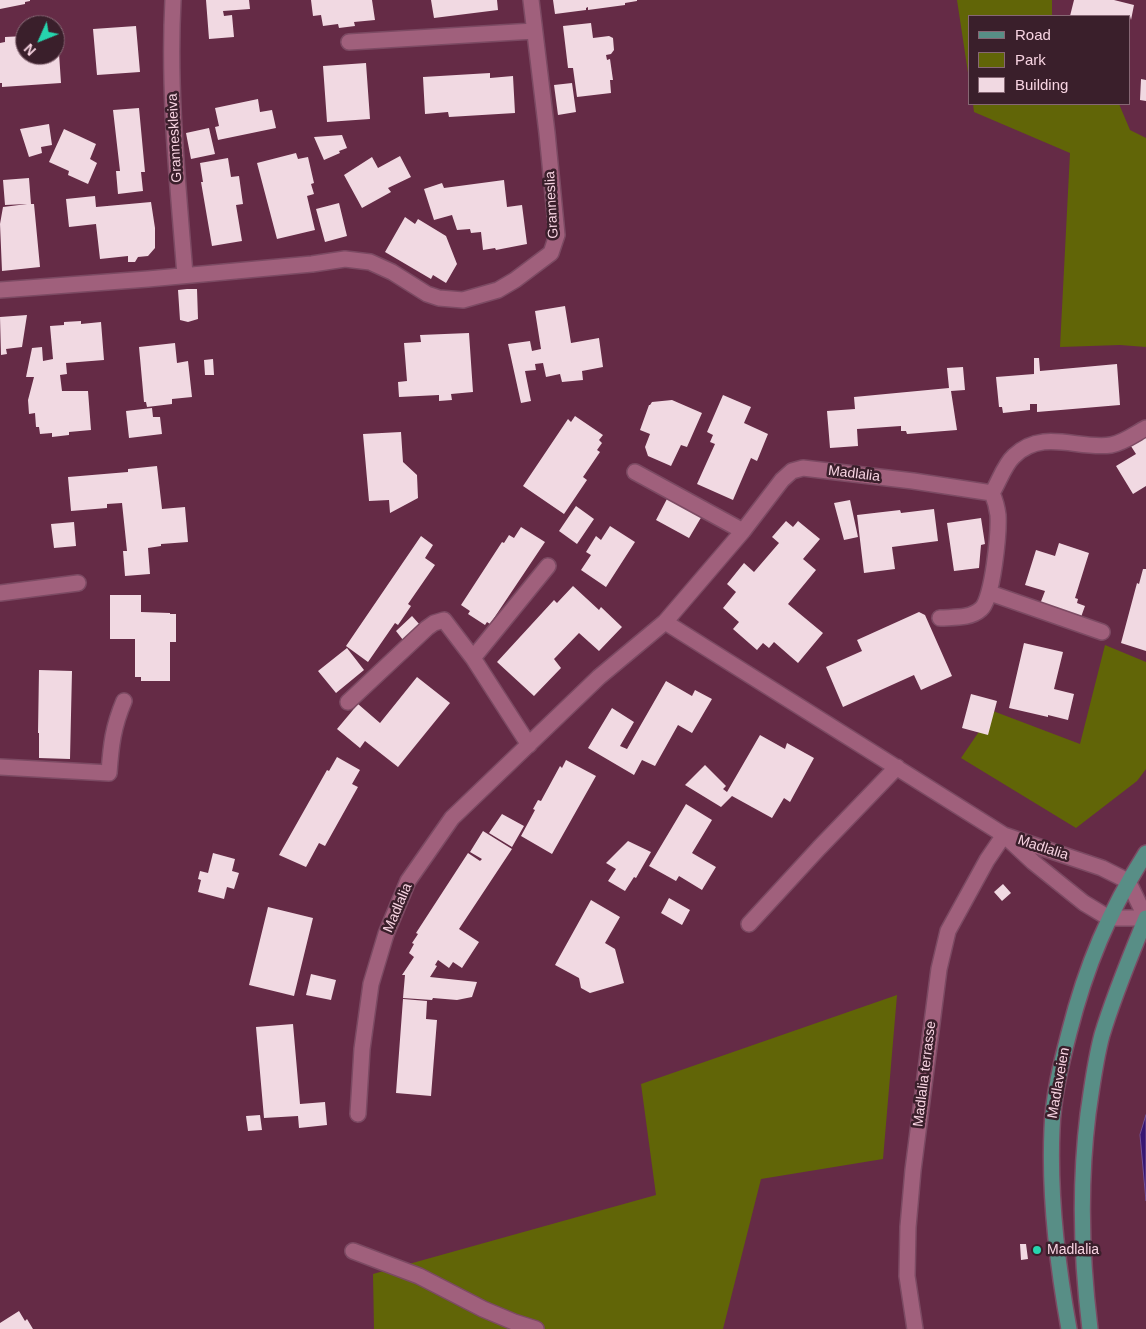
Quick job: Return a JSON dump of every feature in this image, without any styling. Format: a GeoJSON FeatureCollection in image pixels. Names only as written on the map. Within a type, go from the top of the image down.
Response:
{"type":"FeatureCollection","features":[{"type":"Feature","properties":{"kind":"main road","name":"Madlaveien"},"geometry":{"type":"LineString","coordinates":[[1069,1329],[1062,1290],[1051,1181],[1052,1128],[1060,1068],[1076,1005],[1095,951],[1128,881],[1146,852]]}},
{"type":"Feature","properties":{"kind":"main road"},"geometry":{"type":"LineString","coordinates":[[1090,1329],[1084,1275],[1082,1195],[1085,1139],[1093,1079],[1102,1036],[1120,980],[1146,918]]}},
{"type":"Feature","properties":{"kind":"street","name":"Granneskleiva"},"geometry":{"type":"LineString","coordinates":[[173,0],[175,142],[185,275]]}},
{"type":"Feature","properties":{"kind":"street","name":"Granneslia"},"geometry":{"type":"LineString","coordinates":[[185,275],[312,264],[345,259],[370,262],[392,272],[427,294],[439,298],[463,300],[498,290],[546,258],[554,246],[556,216],[531,0]]}},
{"type":"Feature","properties":{"kind":"street"},"geometry":{"type":"LineString","coordinates":[[349,42],[534,31]]}},
{"type":"Feature","properties":{"kind":"street"},"geometry":{"type":"LineString","coordinates":[[0,290],[185,275]]}},
{"type":"Feature","properties":{"kind":"street"},"geometry":{"type":"LineString","coordinates":[[940,618],[966,617],[974,614],[986,604],[990,593],[998,516],[996,502],[992,493],[1012,457],[1044,442],[1113,444],[1146,428]]}},
{"type":"Feature","properties":{"kind":"street","name":"Madlalia"},"geometry":{"type":"LineString","coordinates":[[358,1114],[362,1049],[371,984],[386,934],[408,881],[452,818],[598,677],[665,622],[743,530],[782,480],[792,471],[802,468],[913,481],[992,493]]}},
{"type":"Feature","properties":{"kind":"street"},"geometry":{"type":"LineString","coordinates":[[636,472],[743,530]]}},
{"type":"Feature","properties":{"kind":"street"},"geometry":{"type":"LineString","coordinates":[[473,658],[548,566]]}},
{"type":"Feature","properties":{"kind":"street"},"geometry":{"type":"LineString","coordinates":[[0,594],[78,582]]}},
{"type":"Feature","properties":{"kind":"street"},"geometry":{"type":"LineString","coordinates":[[990,593],[1102,632]]}},
{"type":"Feature","properties":{"kind":"street"},"geometry":{"type":"LineString","coordinates":[[348,702],[434,623],[444,620],[473,658],[528,745]]}},
{"type":"Feature","properties":{"kind":"street","name":"Madlalia"},"geometry":{"type":"LineString","coordinates":[[665,622],[1004,835],[1033,862],[1077,897],[1109,918]]}},
{"type":"Feature","properties":{"kind":"street"},"geometry":{"type":"LineString","coordinates":[[0,767],[109,774],[112,734],[124,701]]}},
{"type":"Feature","properties":{"kind":"street"},"geometry":{"type":"LineString","coordinates":[[749,924],[897,767]]}},
{"type":"Feature","properties":{"kind":"street","name":"Madlalia"},"geometry":{"type":"LineString","coordinates":[[1004,835],[1102,868],[1128,881]]}},
{"type":"Feature","properties":{"kind":"street","name":"Madlalia terrasse"},"geometry":{"type":"LineString","coordinates":[[915,1329],[907,1276],[908,1227],[913,1170],[939,969],[948,931],[987,860],[1004,835]]}},
{"type":"Feature","properties":{"kind":"street"},"geometry":{"type":"LineString","coordinates":[[1109,918],[1146,918],[1128,881]]}},
{"type":"Feature","properties":{"kind":"street"},"geometry":{"type":"LineString","coordinates":[[353,1251],[418,1276],[483,1309],[536,1329]]}},
{"type":"Feature","properties":{"kind":"green space"},"geometry":{"type":"Polygon","coordinates":[[[957,0],[1052,0],[1052,15],[968,15],[968,73],[957,0]]]}},
{"type":"Feature","properties":{"kind":"green space"},"geometry":{"type":"Polygon","coordinates":[[[973,105],[1119,105],[1130,130],[1146,138],[1146,347],[1120,345],[1060,347],[1070,153],[974,112],[973,105]]]}},
{"type":"Feature","properties":{"kind":"green space"},"geometry":{"type":"Polygon","coordinates":[[[1105,645],[1146,662],[1146,769],[1137,781],[1076,828],[961,758],[993,711],[1080,744],[1105,645]]]}},
{"type":"Feature","properties":{"kind":"green space"},"geometry":{"type":"Polygon","coordinates":[[[897,995],[883,1159],[761,1179],[723,1329],[374,1329],[373,1274],[656,1195],[641,1084],[897,995]]]}},
{"type":"Feature","properties":{"kind":"shaded area"},"geometry":{"type":"Polygon","coordinates":[[[1146,1115],[1146,1201],[1140,1135],[1146,1115]]]}},
{"type":"Feature","properties":{"kind":"building"},"geometry":{"type":"Polygon","coordinates":[[[0,0],[30,1],[25,2],[25,4],[0,9],[0,0]]]}},
{"type":"Feature","properties":{"kind":"building"},"geometry":{"type":"Polygon","coordinates":[[[206,0],[249,0],[250,9],[223,11],[224,16],[232,15],[234,37],[209,39],[206,0]]]}},
{"type":"Feature","properties":{"kind":"building"},"geometry":{"type":"Polygon","coordinates":[[[311,0],[372,0],[375,20],[354,22],[355,26],[339,28],[338,24],[323,26],[321,15],[313,16],[311,0]]]}},
{"type":"Feature","properties":{"kind":"building"},"geometry":{"type":"Polygon","coordinates":[[[431,0],[497,0],[498,10],[434,18],[431,0]]]}},
{"type":"Feature","properties":{"kind":"building"},"geometry":{"type":"Polygon","coordinates":[[[553,0],[637,1],[625,3],[625,5],[588,10],[588,7],[586,10],[555,14],[553,0]]]}},
{"type":"Feature","properties":{"kind":"building"},"geometry":{"type":"Polygon","coordinates":[[[1074,0],[1114,0],[1134,5],[1131,20],[1131,15],[1070,15],[1074,0]]]}},
{"type":"Feature","properties":{"kind":"building"},"geometry":{"type":"Polygon","coordinates":[[[591,23],[593,38],[609,36],[613,38],[614,50],[611,54],[606,55],[607,60],[610,59],[613,80],[610,80],[611,93],[577,97],[573,68],[568,68],[563,26],[591,23]]]}},
{"type":"Feature","properties":{"kind":"building"},"geometry":{"type":"Polygon","coordinates":[[[136,26],[140,72],[97,75],[93,29],[136,26]]]}},
{"type":"Feature","properties":{"kind":"building"},"geometry":{"type":"Polygon","coordinates":[[[15,36],[15,65],[60,65],[61,83],[2,87],[2,83],[0,83],[0,43],[5,42],[5,37],[15,36]]]}},
{"type":"Feature","properties":{"kind":"building"},"geometry":{"type":"Polygon","coordinates":[[[366,63],[370,119],[327,122],[323,66],[366,63]]]}},
{"type":"Feature","properties":{"kind":"building"},"geometry":{"type":"Polygon","coordinates":[[[490,73],[490,78],[513,76],[515,113],[449,117],[448,112],[425,114],[423,77],[490,73]]]}},
{"type":"Feature","properties":{"kind":"building"},"geometry":{"type":"Polygon","coordinates":[[[1141,79],[1146,80],[1146,101],[1140,100],[1141,79]]]}},
{"type":"Feature","properties":{"kind":"building"},"geometry":{"type":"Polygon","coordinates":[[[572,83],[576,112],[558,115],[554,85],[572,83]]]}},
{"type":"Feature","properties":{"kind":"building"},"geometry":{"type":"Polygon","coordinates":[[[258,99],[260,112],[272,110],[276,128],[218,140],[215,127],[219,126],[215,108],[258,99]]]}},
{"type":"Feature","properties":{"kind":"building"},"geometry":{"type":"Polygon","coordinates":[[[139,108],[145,172],[141,172],[143,191],[118,194],[116,171],[120,171],[113,110],[139,108]]]}},
{"type":"Feature","properties":{"kind":"building"},"geometry":{"type":"Polygon","coordinates":[[[49,124],[52,145],[41,147],[42,153],[29,157],[20,129],[49,124]]]}},
{"type":"Feature","properties":{"kind":"building"},"geometry":{"type":"Polygon","coordinates":[[[209,128],[215,154],[191,159],[186,133],[209,128]]]}},
{"type":"Feature","properties":{"kind":"building"},"geometry":{"type":"Polygon","coordinates":[[[64,129],[96,144],[90,159],[97,163],[88,184],[68,175],[69,171],[49,162],[64,129]]]}},
{"type":"Feature","properties":{"kind":"building"},"geometry":{"type":"Polygon","coordinates":[[[342,135],[347,148],[324,160],[314,137],[342,135]]]}},
{"type":"Feature","properties":{"kind":"building"},"geometry":{"type":"Polygon","coordinates":[[[296,153],[298,159],[308,157],[314,183],[311,184],[314,194],[307,196],[315,230],[277,239],[257,163],[296,153]]]}},
{"type":"Feature","properties":{"kind":"building"},"geometry":{"type":"Polygon","coordinates":[[[400,156],[411,177],[388,188],[391,192],[362,208],[344,175],[372,157],[378,168],[400,156]]]}},
{"type":"Feature","properties":{"kind":"building"},"geometry":{"type":"Polygon","coordinates":[[[228,158],[231,177],[239,176],[243,204],[236,205],[242,241],[212,246],[201,182],[203,182],[200,163],[228,158]]]}},
{"type":"Feature","properties":{"kind":"building"},"geometry":{"type":"Polygon","coordinates":[[[29,178],[31,204],[34,204],[40,267],[2,271],[0,224],[3,207],[27,204],[5,205],[3,180],[29,178]]]}},
{"type":"Feature","properties":{"kind":"building"},"geometry":{"type":"Polygon","coordinates":[[[504,180],[507,207],[522,205],[527,244],[496,250],[495,248],[483,250],[481,232],[471,233],[470,229],[457,230],[452,215],[434,220],[424,189],[442,183],[444,188],[504,180]]]}},
{"type":"Feature","properties":{"kind":"building"},"geometry":{"type":"Polygon","coordinates":[[[95,196],[96,207],[151,202],[155,228],[155,248],[148,256],[138,257],[135,262],[128,262],[128,256],[100,259],[96,224],[69,227],[66,199],[95,196]]]}},
{"type":"Feature","properties":{"kind":"building"},"geometry":{"type":"Polygon","coordinates":[[[339,203],[347,236],[325,242],[316,209],[339,203]]]}},
{"type":"Feature","properties":{"kind":"building"},"geometry":{"type":"Polygon","coordinates":[[[405,217],[415,224],[418,219],[446,236],[457,264],[446,283],[433,275],[431,279],[385,252],[405,217]]]}},
{"type":"Feature","properties":{"kind":"building"},"geometry":{"type":"Polygon","coordinates":[[[197,289],[198,319],[188,322],[180,320],[178,290],[197,289]]]}},
{"type":"Feature","properties":{"kind":"building"},"geometry":{"type":"Polygon","coordinates":[[[565,306],[571,343],[599,338],[603,367],[582,371],[583,380],[562,382],[560,374],[546,377],[543,363],[535,364],[536,370],[525,371],[531,401],[521,403],[508,344],[530,341],[532,351],[541,349],[535,311],[565,306]]]}},
{"type":"Feature","properties":{"kind":"building"},"geometry":{"type":"Polygon","coordinates":[[[27,315],[22,347],[6,349],[7,354],[1,355],[0,317],[27,315]]]}},
{"type":"Feature","properties":{"kind":"building"},"geometry":{"type":"Polygon","coordinates":[[[81,321],[81,324],[101,322],[104,360],[66,363],[67,374],[60,375],[62,391],[88,391],[91,430],[69,432],[69,435],[52,437],[52,433],[40,434],[39,427],[36,427],[35,413],[29,414],[28,400],[34,377],[26,377],[32,348],[42,347],[43,361],[53,359],[50,326],[64,325],[64,322],[81,321]]]}},
{"type":"Feature","properties":{"kind":"building"},"geometry":{"type":"Polygon","coordinates":[[[469,333],[473,392],[451,394],[452,400],[439,401],[439,395],[399,397],[398,382],[407,381],[404,343],[421,342],[420,335],[469,333]]]}},
{"type":"Feature","properties":{"kind":"building"},"geometry":{"type":"Polygon","coordinates":[[[175,343],[177,363],[188,361],[192,397],[172,399],[172,404],[147,407],[146,402],[144,402],[139,347],[175,343]]]}},
{"type":"Feature","properties":{"kind":"building"},"geometry":{"type":"Polygon","coordinates":[[[1034,358],[1039,358],[1040,371],[1117,364],[1120,405],[1037,412],[1037,404],[1030,404],[1030,410],[1003,413],[1002,407],[999,407],[996,377],[1034,374],[1034,358]]]}},
{"type":"Feature","properties":{"kind":"building"},"geometry":{"type":"Polygon","coordinates":[[[213,359],[214,375],[205,375],[204,360],[213,359]]]}},
{"type":"Feature","properties":{"kind":"building"},"geometry":{"type":"Polygon","coordinates":[[[963,367],[965,390],[951,391],[957,430],[907,434],[906,431],[901,431],[901,426],[857,429],[858,446],[830,448],[827,411],[855,409],[854,397],[949,388],[947,368],[963,367]]]}},
{"type":"Feature","properties":{"kind":"building"},"geometry":{"type":"Polygon","coordinates":[[[723,395],[751,407],[744,423],[768,434],[757,461],[751,458],[733,500],[697,484],[715,444],[710,442],[713,435],[707,432],[723,395]]]}},
{"type":"Feature","properties":{"kind":"building"},"geometry":{"type":"Polygon","coordinates":[[[672,400],[702,413],[687,447],[681,445],[671,466],[648,456],[645,447],[650,434],[640,430],[649,405],[652,402],[672,400]]]}},
{"type":"Feature","properties":{"kind":"building"},"geometry":{"type":"Polygon","coordinates":[[[152,408],[153,417],[160,417],[162,434],[129,438],[126,411],[152,408]]]}},
{"type":"Feature","properties":{"kind":"building"},"geometry":{"type":"Polygon","coordinates":[[[575,416],[603,435],[599,440],[602,443],[597,450],[600,452],[583,477],[587,480],[564,514],[523,486],[568,419],[571,422],[575,416]]]}},
{"type":"Feature","properties":{"kind":"building"},"geometry":{"type":"Polygon","coordinates":[[[401,432],[403,462],[417,475],[418,498],[390,513],[389,500],[369,501],[363,434],[401,432]]]}},
{"type":"Feature","properties":{"kind":"building"},"geometry":{"type":"Polygon","coordinates":[[[1146,433],[1146,486],[1133,494],[1116,466],[1136,454],[1129,443],[1146,433]]]}},
{"type":"Feature","properties":{"kind":"building"},"geometry":{"type":"Polygon","coordinates":[[[157,466],[162,509],[185,507],[188,542],[161,544],[161,546],[148,548],[150,574],[125,576],[123,551],[127,551],[122,503],[107,504],[107,508],[71,511],[68,477],[128,472],[128,469],[157,466]]]}},
{"type":"Feature","properties":{"kind":"building"},"geometry":{"type":"Polygon","coordinates":[[[668,497],[702,516],[689,538],[656,520],[668,497]]]}},
{"type":"Feature","properties":{"kind":"building"},"geometry":{"type":"Polygon","coordinates":[[[850,500],[858,537],[844,540],[834,503],[850,500]]]}},
{"type":"Feature","properties":{"kind":"building"},"geometry":{"type":"Polygon","coordinates":[[[576,506],[594,519],[577,544],[559,531],[576,506]]]}},
{"type":"Feature","properties":{"kind":"building"},"geometry":{"type":"Polygon","coordinates":[[[934,509],[938,541],[892,547],[895,569],[864,573],[857,515],[900,510],[901,513],[934,509]]]}},
{"type":"Feature","properties":{"kind":"building"},"geometry":{"type":"Polygon","coordinates":[[[981,518],[985,544],[981,545],[979,568],[954,571],[947,523],[981,518]]]}},
{"type":"Feature","properties":{"kind":"building"},"geometry":{"type":"Polygon","coordinates":[[[786,521],[793,527],[798,521],[820,539],[803,559],[816,570],[788,604],[823,633],[798,663],[774,642],[769,648],[763,643],[757,650],[733,629],[739,622],[723,608],[736,592],[727,584],[744,563],[754,572],[779,543],[772,537],[786,521]]]}},
{"type":"Feature","properties":{"kind":"building"},"geometry":{"type":"Polygon","coordinates":[[[74,522],[76,546],[54,548],[51,524],[74,522]]]}},
{"type":"Feature","properties":{"kind":"building"},"geometry":{"type":"Polygon","coordinates":[[[610,526],[635,542],[606,587],[581,570],[591,555],[586,552],[596,536],[601,540],[610,526]]]}},
{"type":"Feature","properties":{"kind":"building"},"geometry":{"type":"Polygon","coordinates":[[[521,527],[545,542],[490,624],[487,622],[485,625],[468,614],[470,611],[461,605],[502,542],[504,543],[509,535],[514,538],[521,527]]]}},
{"type":"Feature","properties":{"kind":"building"},"geometry":{"type":"Polygon","coordinates":[[[421,536],[433,545],[425,558],[435,565],[408,604],[411,606],[398,625],[395,623],[368,662],[346,646],[421,536]]]}},
{"type":"Feature","properties":{"kind":"building"},"geometry":{"type":"Polygon","coordinates":[[[1059,543],[1089,553],[1075,598],[1078,599],[1077,603],[1085,606],[1081,617],[1040,604],[1045,591],[1025,585],[1036,550],[1055,556],[1059,543]]]}},
{"type":"Feature","properties":{"kind":"building"},"geometry":{"type":"Polygon","coordinates":[[[1143,569],[1146,569],[1146,651],[1121,643],[1137,583],[1139,584],[1143,569]]]}},
{"type":"Feature","properties":{"kind":"building"},"geometry":{"type":"Polygon","coordinates":[[[573,586],[599,610],[601,607],[622,627],[599,651],[579,633],[554,659],[561,668],[534,696],[497,662],[554,600],[557,603],[573,586]]]}},
{"type":"Feature","properties":{"kind":"building"},"geometry":{"type":"Polygon","coordinates":[[[110,595],[141,595],[141,612],[176,614],[176,642],[170,642],[170,681],[141,681],[141,677],[135,677],[135,639],[110,639],[110,595]]]}},
{"type":"Feature","properties":{"kind":"building"},"geometry":{"type":"Polygon","coordinates":[[[919,612],[925,615],[952,676],[921,690],[914,675],[843,707],[826,667],[862,651],[857,640],[919,612]]]}},
{"type":"Feature","properties":{"kind":"building"},"geometry":{"type":"Polygon","coordinates":[[[412,616],[420,625],[403,640],[396,631],[412,616]]]}},
{"type":"Feature","properties":{"kind":"building"},"geometry":{"type":"Polygon","coordinates":[[[1024,643],[1063,652],[1054,689],[1074,694],[1068,720],[1009,708],[1024,643]]]}},
{"type":"Feature","properties":{"kind":"building"},"geometry":{"type":"Polygon","coordinates":[[[347,648],[364,670],[336,693],[318,671],[347,648]]]}},
{"type":"Feature","properties":{"kind":"building"},"geometry":{"type":"Polygon","coordinates":[[[39,670],[72,671],[70,759],[39,758],[39,670]]]}},
{"type":"Feature","properties":{"kind":"building"},"geometry":{"type":"Polygon","coordinates":[[[417,677],[450,703],[398,767],[365,741],[360,748],[337,729],[358,704],[380,723],[417,677]]]}},
{"type":"Feature","properties":{"kind":"building"},"geometry":{"type":"Polygon","coordinates":[[[666,681],[692,696],[695,690],[712,699],[692,733],[678,725],[655,766],[642,760],[634,775],[588,748],[612,708],[634,722],[620,746],[627,749],[666,681]]]}},
{"type":"Feature","properties":{"kind":"building"},"geometry":{"type":"Polygon","coordinates":[[[971,694],[997,701],[988,735],[962,728],[971,694]]]}},
{"type":"Feature","properties":{"kind":"building"},"geometry":{"type":"Polygon","coordinates":[[[760,735],[785,749],[787,743],[814,758],[790,802],[784,798],[772,818],[732,796],[721,807],[685,785],[705,765],[726,786],[723,789],[727,792],[760,735]]]}},
{"type":"Feature","properties":{"kind":"building"},"geometry":{"type":"Polygon","coordinates":[[[337,757],[360,770],[352,784],[358,787],[325,846],[319,843],[306,867],[279,855],[327,770],[329,771],[337,757]]]}},
{"type":"Feature","properties":{"kind":"building"},"geometry":{"type":"Polygon","coordinates":[[[566,760],[596,776],[552,854],[521,836],[535,810],[533,809],[538,800],[541,801],[560,766],[562,768],[566,760]]]}},
{"type":"Feature","properties":{"kind":"building"},"geometry":{"type":"Polygon","coordinates":[[[686,804],[712,820],[692,853],[716,867],[702,890],[679,876],[676,881],[649,866],[686,804]]]}},
{"type":"Feature","properties":{"kind":"building"},"geometry":{"type":"Polygon","coordinates":[[[502,814],[524,826],[512,847],[489,833],[502,814]]]}},
{"type":"Feature","properties":{"kind":"building"},"geometry":{"type":"Polygon","coordinates":[[[483,831],[512,849],[459,929],[479,942],[462,968],[453,962],[449,968],[438,960],[435,965],[437,966],[430,977],[477,982],[472,997],[457,1000],[403,998],[405,975],[402,975],[414,957],[409,953],[414,944],[412,943],[418,934],[416,933],[468,853],[480,861],[482,859],[470,852],[483,831]]]}},
{"type":"Feature","properties":{"kind":"building"},"geometry":{"type":"Polygon","coordinates":[[[628,841],[651,852],[636,878],[634,877],[625,891],[608,881],[616,869],[606,863],[628,841]]]}},
{"type":"Feature","properties":{"kind":"building"},"geometry":{"type":"Polygon","coordinates":[[[213,853],[235,859],[232,871],[239,873],[234,889],[227,887],[224,899],[198,892],[201,880],[198,879],[200,871],[208,873],[213,853]]]}},
{"type":"Feature","properties":{"kind":"building"},"geometry":{"type":"Polygon","coordinates":[[[1003,884],[1011,893],[1002,901],[994,892],[1003,884]]]}},
{"type":"Feature","properties":{"kind":"building"},"geometry":{"type":"Polygon","coordinates":[[[669,898],[690,910],[682,925],[661,913],[669,898]]]}},
{"type":"Feature","properties":{"kind":"building"},"geometry":{"type":"Polygon","coordinates":[[[591,900],[620,917],[605,943],[615,949],[624,983],[590,993],[581,988],[579,978],[555,965],[591,900]]]}},
{"type":"Feature","properties":{"kind":"building"},"geometry":{"type":"Polygon","coordinates":[[[268,907],[313,918],[294,996],[249,985],[268,907]]]}},
{"type":"Feature","properties":{"kind":"building"},"geometry":{"type":"Polygon","coordinates":[[[311,974],[336,980],[331,1000],[306,995],[311,974]]]}},
{"type":"Feature","properties":{"kind":"building"},"geometry":{"type":"Polygon","coordinates":[[[403,999],[427,1001],[426,1019],[437,1020],[431,1096],[396,1093],[403,999]]]}},
{"type":"Feature","properties":{"kind":"building"},"geometry":{"type":"Polygon","coordinates":[[[293,1024],[300,1104],[325,1102],[327,1125],[299,1128],[298,1116],[264,1118],[256,1027],[293,1024]]]}},
{"type":"Feature","properties":{"kind":"building"},"geometry":{"type":"Polygon","coordinates":[[[260,1115],[262,1130],[248,1131],[246,1116],[260,1115]]]}},
{"type":"Feature","properties":{"kind":"building"},"geometry":{"type":"Polygon","coordinates":[[[1020,1244],[1026,1244],[1028,1259],[1021,1260],[1020,1244]]]}},
{"type":"Feature","properties":{"kind":"building"},"geometry":{"type":"Polygon","coordinates":[[[19,1311],[33,1329],[0,1329],[0,1323],[19,1311]]]}},
{"type":"Feature","properties":{"kind":"place","name":"Madlalia"},"geometry":{"type":"Point","coordinates":[1037,1250]}}]}
